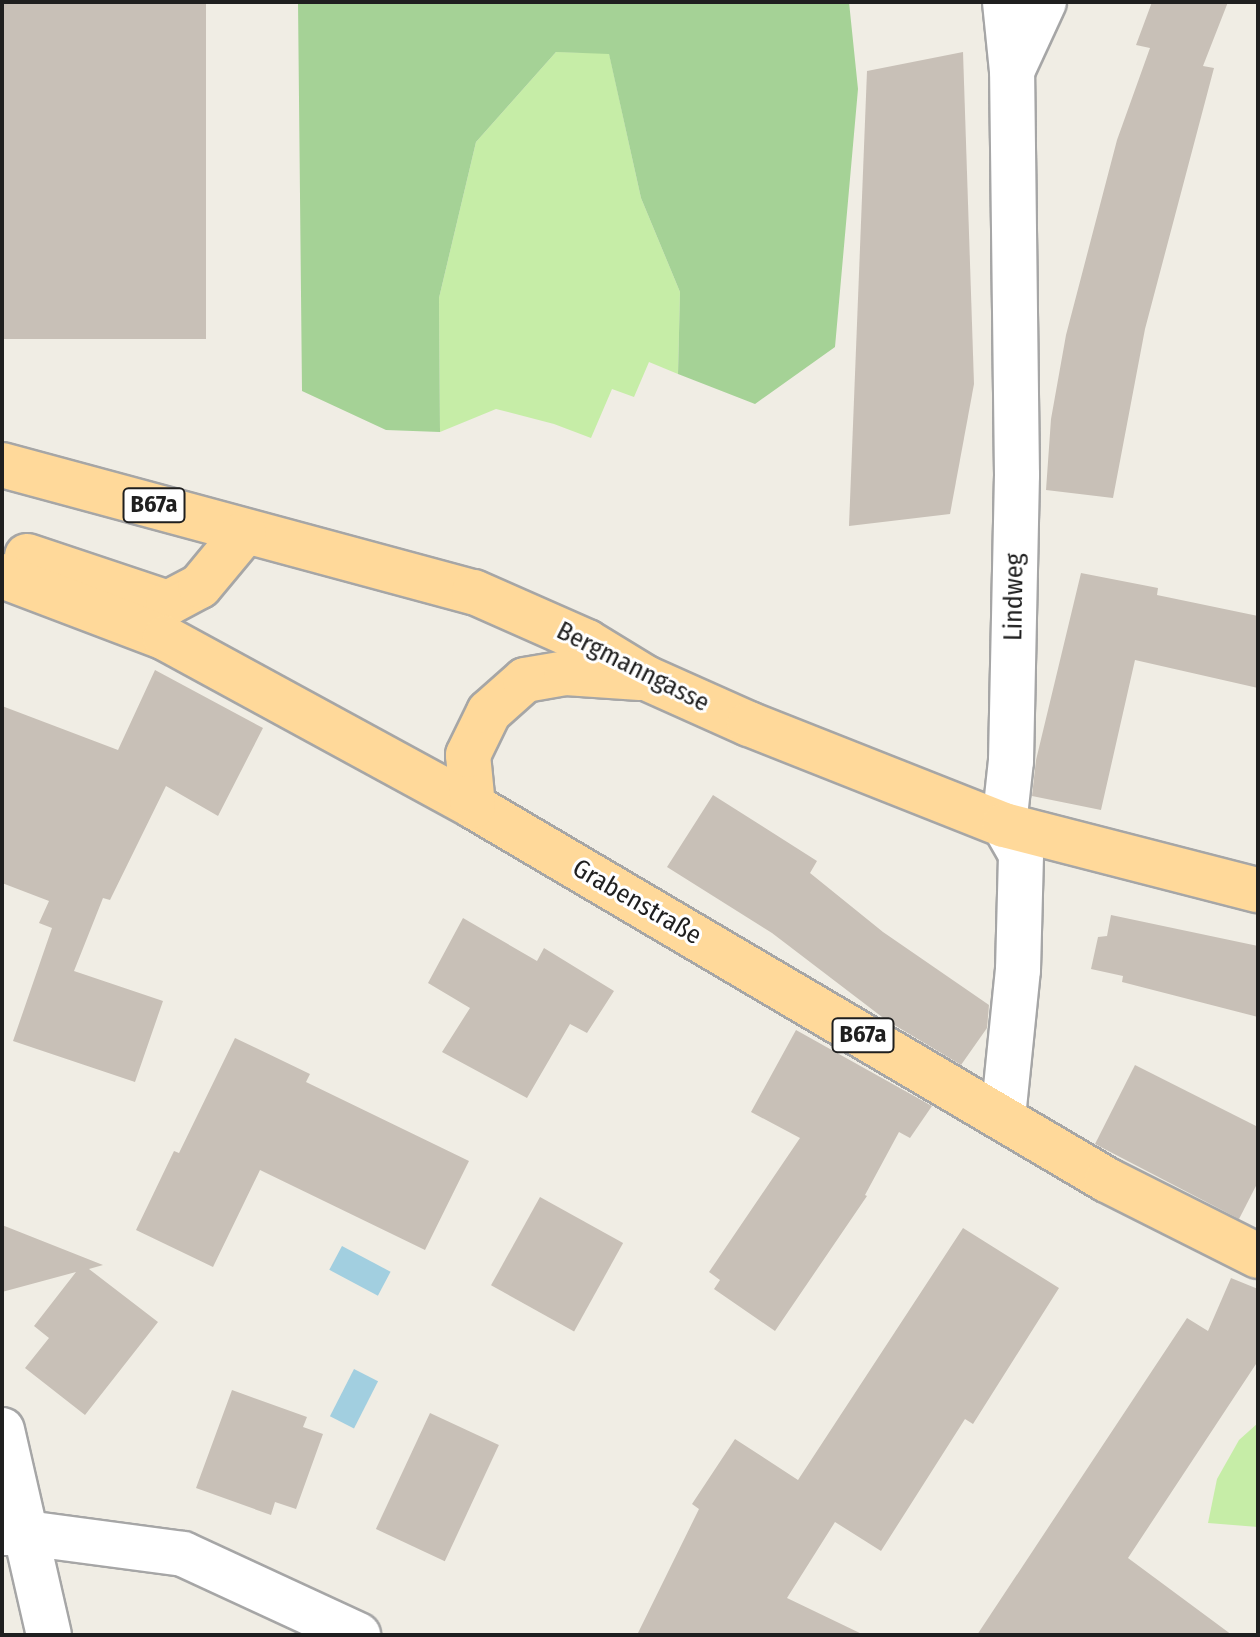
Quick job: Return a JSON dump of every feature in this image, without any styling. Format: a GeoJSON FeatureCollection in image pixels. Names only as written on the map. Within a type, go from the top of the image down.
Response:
{"type":"FeatureCollection","features":[{"type":"Feature","properties":{"kind":"main road","name":"Bergmanngasse"},"geometry":{"type":"LineString","coordinates":[[2,465],[148,503],[244,533],[474,592],[587,642],[646,678],[759,728],[1004,825],[1258,890]]}},
{"type":"Feature","properties":{"kind":"main road"},"geometry":{"type":"LineString","coordinates":[[2,547],[168,603],[200,586],[244,533]]}},
{"type":"Feature","properties":{"kind":"main road","name":"Grabenstraße"},"geometry":{"type":"LineString","coordinates":[[2,576],[165,638],[473,806],[1107,1180],[1258,1256]]}},
{"type":"Feature","properties":{"kind":"main road"},"geometry":{"type":"LineString","coordinates":[[473,806],[468,755],[489,712],[525,680],[566,673],[646,678]]}},
{"type":"Feature","properties":{"kind":"street","name":"Lindweg"},"geometry":{"type":"LineString","coordinates":[[1004,825],[1011,761],[1017,475],[1012,71],[1005,2]]}},
{"type":"Feature","properties":{"kind":"street","name":"Lindweg"},"geometry":{"type":"LineString","coordinates":[[1012,71],[1044,2]]}},
{"type":"Feature","properties":{"kind":"street"},"geometry":{"type":"LineString","coordinates":[[1003,1117],[1018,970],[1021,854],[1004,825]]}},
{"type":"Feature","properties":{"kind":"street"},"geometry":{"type":"LineString","coordinates":[[2,1430],[14,1533],[49,1635]]}},
{"type":"Feature","properties":{"kind":"street"},"geometry":{"type":"LineString","coordinates":[[14,1533],[183,1554],[358,1635]]}},
{"type":"Feature","properties":{"kind":"green space"},"geometry":{"type":"Polygon","coordinates":[[[298,2],[849,2],[858,89],[835,347],[755,404],[678,374],[680,292],[641,198],[609,54],[556,52],[476,142],[439,298],[440,432],[386,430],[302,391],[298,2]]]}},
{"type":"Feature","properties":{"kind":"green space"},"geometry":{"type":"Polygon","coordinates":[[[556,52],[609,53],[641,198],[680,292],[678,374],[649,362],[634,397],[612,389],[591,438],[554,424],[496,409],[440,432],[439,298],[476,142],[556,52]]]}},
{"type":"Feature","properties":{"kind":"green space"},"geometry":{"type":"Polygon","coordinates":[[[1258,1423],[1258,1527],[1208,1523],[1217,1479],[1239,1440],[1258,1423]]]}},
{"type":"Feature","properties":{"kind":"water"},"geometry":{"type":"Polygon","coordinates":[[[342,1246],[391,1272],[378,1296],[329,1270],[342,1246]]]}},
{"type":"Feature","properties":{"kind":"water"},"geometry":{"type":"Polygon","coordinates":[[[354,1369],[378,1381],[354,1428],[330,1416],[354,1369]]]}},
{"type":"Feature","properties":{"kind":"building"},"geometry":{"type":"Polygon","coordinates":[[[2,2],[206,2],[206,339],[2,339],[2,2]]]}},
{"type":"Feature","properties":{"kind":"building"},"geometry":{"type":"Polygon","coordinates":[[[1152,2],[1228,2],[1203,66],[1214,68],[1145,329],[1113,498],[1046,490],[1051,419],[1066,335],[1117,140],[1150,48],[1136,45],[1152,2]]]}},
{"type":"Feature","properties":{"kind":"building"},"geometry":{"type":"Polygon","coordinates":[[[963,52],[974,384],[950,514],[849,526],[867,71],[963,52]]]}},
{"type":"Feature","properties":{"kind":"building"},"geometry":{"type":"Polygon","coordinates":[[[1081,573],[1158,588],[1157,595],[1258,616],[1258,688],[1135,660],[1101,810],[1032,796],[1036,760],[1081,573]]]}},
{"type":"Feature","properties":{"kind":"building"},"geometry":{"type":"Polygon","coordinates":[[[155,670],[263,728],[218,816],[166,786],[110,900],[103,898],[74,971],[163,1001],[135,1082],[13,1041],[52,928],[39,923],[49,901],[2,883],[2,706],[118,750],[155,670]]]}},
{"type":"Feature","properties":{"kind":"building"},"geometry":{"type":"Polygon","coordinates":[[[713,795],[817,861],[810,873],[883,932],[989,1005],[987,1028],[961,1065],[886,1020],[772,933],[667,867],[713,795]]]}},
{"type":"Feature","properties":{"kind":"building"},"geometry":{"type":"Polygon","coordinates":[[[1111,915],[1258,946],[1258,1017],[1122,982],[1123,976],[1091,969],[1098,937],[1107,936],[1111,915]]]}},
{"type":"Feature","properties":{"kind":"building"},"geometry":{"type":"Polygon","coordinates":[[[463,918],[537,961],[544,948],[614,991],[587,1033],[570,1024],[527,1098],[442,1052],[470,1008],[428,983],[463,918]]]}},
{"type":"Feature","properties":{"kind":"building"},"geometry":{"type":"Polygon","coordinates":[[[796,1030],[932,1106],[910,1138],[899,1132],[867,1196],[775,1331],[714,1289],[720,1280],[709,1272],[800,1138],[751,1112],[796,1030]]]}},
{"type":"Feature","properties":{"kind":"building"},"geometry":{"type":"Polygon","coordinates":[[[235,1038],[310,1074],[306,1082],[469,1161],[425,1250],[260,1170],[213,1267],[136,1230],[174,1151],[179,1153],[235,1038]]]}},
{"type":"Feature","properties":{"kind":"building"},"geometry":{"type":"Polygon","coordinates":[[[1135,1065],[1258,1127],[1258,1182],[1239,1219],[1095,1144],[1135,1065]]]}},
{"type":"Feature","properties":{"kind":"building"},"geometry":{"type":"Polygon","coordinates":[[[540,1197],[623,1243],[574,1331],[491,1285],[540,1197]]]}},
{"type":"Feature","properties":{"kind":"building"},"geometry":{"type":"Polygon","coordinates":[[[2,1225],[103,1265],[89,1269],[158,1322],[85,1415],[25,1368],[49,1338],[34,1326],[76,1272],[2,1292],[2,1225]]]}},
{"type":"Feature","properties":{"kind":"building"},"geometry":{"type":"Polygon","coordinates":[[[963,1228],[1059,1288],[973,1424],[965,1419],[881,1551],[835,1522],[787,1598],[864,1635],[637,1635],[699,1509],[692,1504],[735,1439],[798,1480],[963,1228]]]}},
{"type":"Feature","properties":{"kind":"building"},"geometry":{"type":"Polygon","coordinates":[[[1231,1278],[1258,1289],[1258,1361],[1128,1558],[1232,1635],[977,1635],[1187,1318],[1208,1331],[1231,1278]]]}},
{"type":"Feature","properties":{"kind":"building"},"geometry":{"type":"Polygon","coordinates":[[[232,1390],[307,1417],[303,1427],[323,1434],[296,1509],[275,1502],[271,1515],[196,1488],[232,1390]]]}},
{"type":"Feature","properties":{"kind":"building"},"geometry":{"type":"Polygon","coordinates":[[[430,1413],[499,1445],[445,1561],[376,1529],[430,1413]]]}}]}
